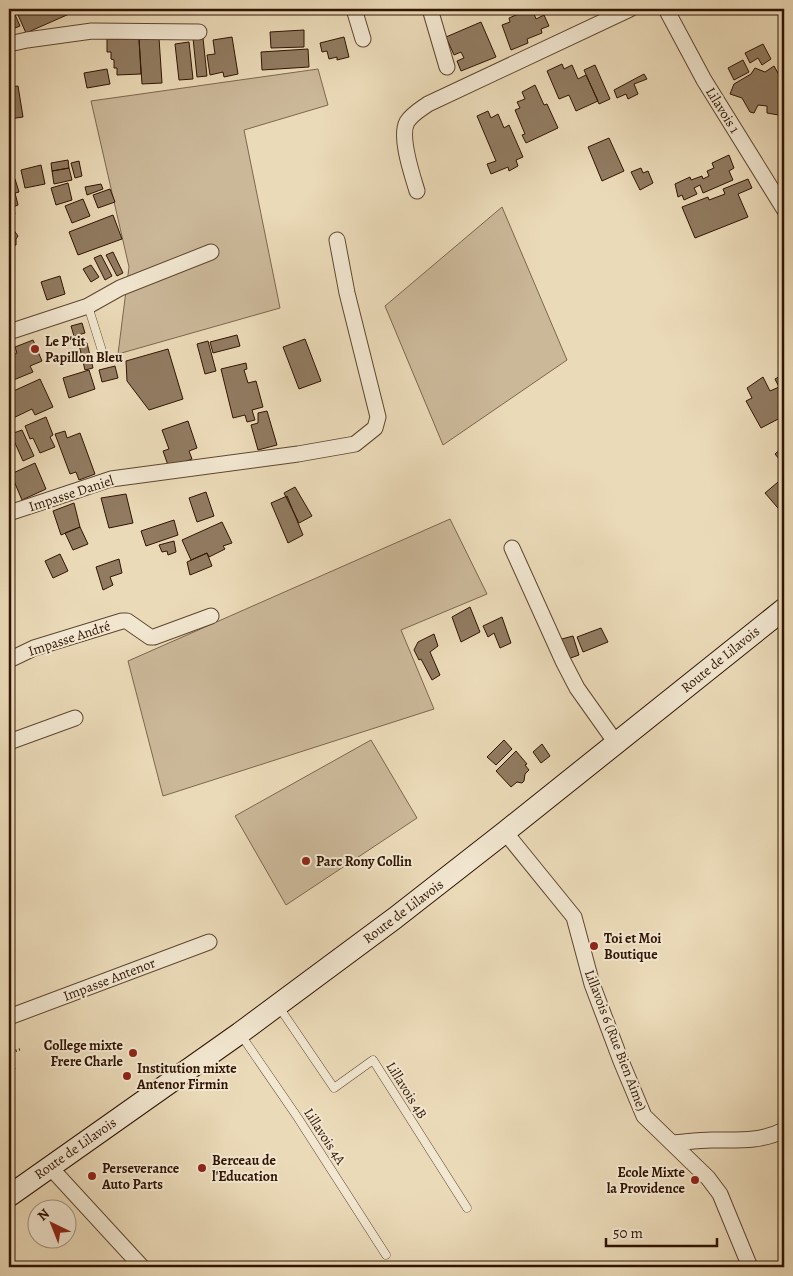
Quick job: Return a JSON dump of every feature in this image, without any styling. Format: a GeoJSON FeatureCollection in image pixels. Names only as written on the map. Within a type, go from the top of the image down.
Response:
{"type":"FeatureCollection","features":[{"type":"Feature","properties":{"kind":"main road","name":"Route de Lilavois"},"geometry":{"type":"LineString","coordinates":[[9,1196],[278,1006],[395,918],[783,611]]}},
{"type":"Feature","properties":{"kind":"street"},"geometry":{"type":"LineString","coordinates":[[354,9],[363,39]]}},
{"type":"Feature","properties":{"kind":"street"},"geometry":{"type":"LineString","coordinates":[[430,9],[447,66]]}},
{"type":"Feature","properties":{"kind":"street"},"geometry":{"type":"LineString","coordinates":[[416,191],[404,140],[407,122],[415,113],[428,104],[630,9]]}},
{"type":"Feature","properties":{"kind":"street","name":"Lilavois 1"},"geometry":{"type":"LineString","coordinates":[[666,9],[704,80],[784,209]]}},
{"type":"Feature","properties":{"kind":"street"},"geometry":{"type":"LineString","coordinates":[[9,44],[92,31],[198,32]]}},
{"type":"Feature","properties":{"kind":"street","name":"Impasse Daniel"},"geometry":{"type":"LineString","coordinates":[[9,513],[111,479],[298,454],[355,444],[375,428],[378,417],[347,293],[337,240]]}},
{"type":"Feature","properties":{"kind":"street"},"geometry":{"type":"LineString","coordinates":[[9,332],[88,306],[120,288],[211,252]]}},
{"type":"Feature","properties":{"kind":"street"},"geometry":{"type":"LineString","coordinates":[[512,548],[577,688],[616,743]]}},
{"type":"Feature","properties":{"kind":"street","name":"Impasse André"},"geometry":{"type":"LineString","coordinates":[[9,660],[34,648],[122,621],[127,621],[150,637],[154,637],[211,616]]}},
{"type":"Feature","properties":{"kind":"street"},"geometry":{"type":"LineString","coordinates":[[9,742],[75,718]]}},
{"type":"Feature","properties":{"kind":"street","name":"Lillavois 6 (Rue Bien Aime)"},"geometry":{"type":"LineString","coordinates":[[505,832],[574,917],[592,984],[621,1062],[644,1116],[708,1178],[720,1194],[750,1267]]}},
{"type":"Feature","properties":{"kind":"street","name":"Impasse Antenor"},"geometry":{"type":"LineString","coordinates":[[9,1017],[209,942]]}},
{"type":"Feature","properties":{"kind":"street"},"geometry":{"type":"LineString","coordinates":[[673,1143],[710,1140],[759,1140],[784,1130]]}},
{"type":"Feature","properties":{"kind":"street"},"geometry":{"type":"LineString","coordinates":[[49,1166],[142,1267]]}},
{"type":"Feature","properties":{"kind":"lane"},"geometry":{"type":"LineString","coordinates":[[88,306],[103,354]]}},
{"type":"Feature","properties":{"kind":"lane","name":"Lillavois 4B"},"geometry":{"type":"LineString","coordinates":[[278,1006],[334,1088],[373,1060],[467,1208]]}},
{"type":"Feature","properties":{"kind":"lane","name":"Lillavois 4A"},"geometry":{"type":"LineString","coordinates":[[240,1033],[298,1118],[386,1254]]}},
{"type":"Feature","properties":{"kind":"path"},"geometry":{"type":"LineString","coordinates":[[9,1053],[21,1049]]}},
{"type":"Feature","properties":{"kind":"shaded area"},"geometry":{"type":"Polygon","coordinates":[[[318,69],[328,105],[244,130],[280,308],[118,354],[129,267],[91,101],[318,69]]]}},
{"type":"Feature","properties":{"kind":"shaded area"},"geometry":{"type":"Polygon","coordinates":[[[502,207],[567,360],[443,445],[385,306],[502,207]]]}},
{"type":"Feature","properties":{"kind":"shaded area"},"geometry":{"type":"Polygon","coordinates":[[[450,519],[487,594],[401,630],[434,709],[163,796],[128,661],[450,519]]]}},
{"type":"Feature","properties":{"kind":"shaded area","name":"Parc Rony Collin"},"geometry":{"type":"Polygon","coordinates":[[[371,740],[417,818],[286,905],[235,816],[371,740]]]}},
{"type":"Feature","properties":{"kind":"building"},"geometry":{"type":"Polygon","coordinates":[[[33,9],[76,9],[76,11],[26,33],[18,15],[33,9]]]}},
{"type":"Feature","properties":{"kind":"building"},"geometry":{"type":"Polygon","coordinates":[[[13,10],[20,26],[15,28],[9,15],[9,12],[13,10]]]}},
{"type":"Feature","properties":{"kind":"building"},"geometry":{"type":"Polygon","coordinates":[[[533,11],[536,19],[544,15],[549,26],[541,29],[542,33],[527,39],[528,43],[511,50],[502,25],[510,22],[509,18],[523,12],[524,14],[533,11]]]}},
{"type":"Feature","properties":{"kind":"building"},"geometry":{"type":"Polygon","coordinates":[[[481,22],[496,57],[461,71],[457,61],[464,58],[461,52],[454,55],[446,37],[481,22]]]}},
{"type":"Feature","properties":{"kind":"building"},"geometry":{"type":"Polygon","coordinates":[[[304,30],[304,47],[271,48],[270,32],[304,30]]]}},
{"type":"Feature","properties":{"kind":"building"},"geometry":{"type":"Polygon","coordinates":[[[232,37],[238,74],[224,77],[223,72],[210,75],[207,55],[215,54],[213,40],[232,37]]]}},
{"type":"Feature","properties":{"kind":"building"},"geometry":{"type":"Polygon","coordinates":[[[344,37],[349,57],[337,60],[337,57],[329,59],[327,51],[322,52],[320,43],[344,37]]]}},
{"type":"Feature","properties":{"kind":"building"},"geometry":{"type":"Polygon","coordinates":[[[159,38],[162,83],[142,84],[139,39],[159,38]]]}},
{"type":"Feature","properties":{"kind":"building"},"geometry":{"type":"Polygon","coordinates":[[[193,38],[203,38],[207,76],[197,77],[193,38]]]}},
{"type":"Feature","properties":{"kind":"building"},"geometry":{"type":"Polygon","coordinates":[[[107,39],[139,39],[141,74],[117,75],[117,68],[114,68],[114,60],[111,59],[111,52],[107,52],[107,39]]]}},
{"type":"Feature","properties":{"kind":"building"},"geometry":{"type":"Polygon","coordinates":[[[189,42],[193,79],[179,80],[175,44],[189,42]]]}},
{"type":"Feature","properties":{"kind":"building"},"geometry":{"type":"Polygon","coordinates":[[[763,44],[771,59],[762,65],[758,58],[750,63],[745,53],[763,44]]]}},
{"type":"Feature","properties":{"kind":"building"},"geometry":{"type":"Polygon","coordinates":[[[308,49],[309,67],[262,70],[261,52],[308,49]]]}},
{"type":"Feature","properties":{"kind":"building"},"geometry":{"type":"Polygon","coordinates":[[[743,60],[749,72],[734,80],[728,68],[743,60]]]}},
{"type":"Feature","properties":{"kind":"building"},"geometry":{"type":"Polygon","coordinates":[[[562,64],[564,69],[572,65],[578,79],[586,75],[598,101],[576,111],[569,95],[559,99],[547,71],[562,64]]]}},
{"type":"Feature","properties":{"kind":"building"},"geometry":{"type":"Polygon","coordinates":[[[595,65],[610,99],[599,104],[584,70],[595,65]]]}},
{"type":"Feature","properties":{"kind":"building"},"geometry":{"type":"Polygon","coordinates":[[[774,66],[784,84],[784,116],[767,113],[767,106],[758,105],[754,113],[750,112],[742,98],[730,94],[734,84],[751,74],[755,68],[765,72],[774,66]]]}},
{"type":"Feature","properties":{"kind":"building"},"geometry":{"type":"Polygon","coordinates":[[[107,69],[110,84],[87,88],[84,73],[107,69]]]}},
{"type":"Feature","properties":{"kind":"building"},"geometry":{"type":"Polygon","coordinates":[[[644,74],[647,79],[634,84],[638,94],[628,99],[626,94],[617,98],[614,90],[644,74]]]}},
{"type":"Feature","properties":{"kind":"building"},"geometry":{"type":"Polygon","coordinates":[[[535,85],[544,105],[547,104],[558,128],[526,143],[522,135],[525,134],[515,110],[520,108],[517,102],[525,99],[522,92],[535,85]]]}},
{"type":"Feature","properties":{"kind":"building"},"geometry":{"type":"Polygon","coordinates":[[[18,86],[23,117],[9,119],[9,87],[18,86]]]}},
{"type":"Feature","properties":{"kind":"building"},"geometry":{"type":"Polygon","coordinates":[[[488,111],[491,118],[498,114],[504,128],[509,125],[523,157],[516,160],[518,166],[509,171],[508,167],[491,174],[487,164],[496,161],[477,116],[488,111]]]}},
{"type":"Feature","properties":{"kind":"building"},"geometry":{"type":"Polygon","coordinates":[[[609,138],[624,171],[602,181],[588,147],[609,138]]]}},
{"type":"Feature","properties":{"kind":"building"},"geometry":{"type":"Polygon","coordinates":[[[729,155],[734,168],[729,171],[733,180],[703,193],[700,185],[694,188],[697,194],[684,200],[682,195],[678,197],[675,184],[690,177],[691,180],[702,176],[703,179],[709,176],[707,171],[714,168],[712,163],[729,155]]]}},
{"type":"Feature","properties":{"kind":"building"},"geometry":{"type":"Polygon","coordinates":[[[68,160],[69,168],[52,171],[51,163],[68,160]]]}},
{"type":"Feature","properties":{"kind":"building"},"geometry":{"type":"Polygon","coordinates":[[[79,161],[82,176],[75,178],[71,163],[79,161]]]}},
{"type":"Feature","properties":{"kind":"building"},"geometry":{"type":"Polygon","coordinates":[[[41,165],[45,184],[25,188],[21,170],[41,165]]]}},
{"type":"Feature","properties":{"kind":"building"},"geometry":{"type":"Polygon","coordinates":[[[69,168],[72,180],[54,184],[52,171],[69,168]]]}},
{"type":"Feature","properties":{"kind":"building"},"geometry":{"type":"Polygon","coordinates":[[[641,168],[643,173],[648,171],[653,183],[640,190],[631,172],[641,168]]]}},
{"type":"Feature","properties":{"kind":"building"},"geometry":{"type":"Polygon","coordinates":[[[15,179],[19,192],[15,193],[18,205],[13,207],[15,214],[9,216],[9,181],[15,179]]]}},
{"type":"Feature","properties":{"kind":"building"},"geometry":{"type":"Polygon","coordinates":[[[748,179],[752,188],[738,194],[748,217],[695,238],[682,207],[708,197],[709,200],[725,194],[723,189],[748,179]]]}},
{"type":"Feature","properties":{"kind":"building"},"geometry":{"type":"Polygon","coordinates":[[[68,183],[72,200],[56,205],[51,188],[68,183]]]}},
{"type":"Feature","properties":{"kind":"building"},"geometry":{"type":"Polygon","coordinates":[[[101,184],[103,189],[87,195],[85,187],[101,184]]]}},
{"type":"Feature","properties":{"kind":"building"},"geometry":{"type":"Polygon","coordinates":[[[110,189],[115,202],[98,208],[93,195],[110,189]]]}},
{"type":"Feature","properties":{"kind":"building"},"geometry":{"type":"Polygon","coordinates":[[[83,199],[90,216],[72,223],[65,206],[83,199]]]}},
{"type":"Feature","properties":{"kind":"building"},"geometry":{"type":"Polygon","coordinates":[[[113,215],[122,239],[78,255],[69,232],[113,215]]]}},
{"type":"Feature","properties":{"kind":"building"},"geometry":{"type":"Polygon","coordinates":[[[9,229],[13,229],[18,236],[16,245],[9,247],[9,229]]]}},
{"type":"Feature","properties":{"kind":"building"},"geometry":{"type":"Polygon","coordinates":[[[113,252],[123,273],[117,276],[106,255],[113,252]]]}},
{"type":"Feature","properties":{"kind":"building"},"geometry":{"type":"Polygon","coordinates":[[[101,255],[112,276],[105,280],[94,258],[101,255]]]}},
{"type":"Feature","properties":{"kind":"building"},"geometry":{"type":"Polygon","coordinates":[[[91,265],[99,277],[91,282],[83,269],[91,265]]]}},
{"type":"Feature","properties":{"kind":"building"},"geometry":{"type":"Polygon","coordinates":[[[60,276],[65,294],[47,300],[41,282],[60,276]]]}},
{"type":"Feature","properties":{"kind":"building"},"geometry":{"type":"Polygon","coordinates":[[[82,323],[85,333],[74,336],[71,326],[82,323]]]}},
{"type":"Feature","properties":{"kind":"building"},"geometry":{"type":"Polygon","coordinates":[[[237,335],[240,346],[213,353],[210,342],[237,335]]]}},
{"type":"Feature","properties":{"kind":"building"},"geometry":{"type":"Polygon","coordinates":[[[305,339],[321,381],[299,389],[283,347],[305,339]]]}},
{"type":"Feature","properties":{"kind":"building"},"geometry":{"type":"Polygon","coordinates":[[[33,340],[42,361],[30,366],[33,372],[11,381],[9,376],[9,357],[17,353],[15,347],[33,340]]]}},
{"type":"Feature","properties":{"kind":"building"},"geometry":{"type":"Polygon","coordinates":[[[208,341],[216,371],[205,374],[197,344],[208,341]]]}},
{"type":"Feature","properties":{"kind":"building"},"geometry":{"type":"Polygon","coordinates":[[[87,343],[93,368],[85,370],[79,345],[87,343]]]}},
{"type":"Feature","properties":{"kind":"building"},"geometry":{"type":"Polygon","coordinates":[[[168,349],[183,399],[149,410],[127,381],[126,361],[168,349]]]}},
{"type":"Feature","properties":{"kind":"building"},"geometry":{"type":"Polygon","coordinates":[[[246,363],[247,369],[244,370],[248,383],[256,381],[263,407],[252,410],[255,420],[247,422],[245,415],[233,418],[221,369],[246,363]]]}},
{"type":"Feature","properties":{"kind":"building"},"geometry":{"type":"Polygon","coordinates":[[[115,366],[118,378],[102,382],[99,370],[115,366]]]}},
{"type":"Feature","properties":{"kind":"building"},"geometry":{"type":"Polygon","coordinates":[[[89,370],[95,389],[69,398],[63,378],[89,370]]]}},
{"type":"Feature","properties":{"kind":"building"},"geometry":{"type":"Polygon","coordinates":[[[784,374],[784,416],[761,428],[746,401],[752,398],[747,388],[763,377],[770,391],[779,387],[775,379],[784,374]]]}},
{"type":"Feature","properties":{"kind":"building"},"geometry":{"type":"Polygon","coordinates":[[[40,379],[53,407],[35,415],[32,409],[9,420],[9,393],[40,379]]]}},
{"type":"Feature","properties":{"kind":"building"},"geometry":{"type":"Polygon","coordinates":[[[267,411],[277,445],[258,450],[251,425],[258,423],[258,413],[267,411]]]}},
{"type":"Feature","properties":{"kind":"building"},"geometry":{"type":"Polygon","coordinates":[[[46,417],[53,435],[50,437],[55,447],[40,453],[33,438],[30,439],[25,426],[46,417]]]}},
{"type":"Feature","properties":{"kind":"building"},"geometry":{"type":"Polygon","coordinates":[[[188,421],[197,448],[189,451],[192,459],[169,468],[163,451],[169,449],[162,430],[188,421]]]}},
{"type":"Feature","properties":{"kind":"building"},"geometry":{"type":"Polygon","coordinates":[[[22,430],[34,456],[23,461],[11,434],[22,430]]]}},
{"type":"Feature","properties":{"kind":"building"},"geometry":{"type":"Polygon","coordinates":[[[65,431],[67,438],[80,433],[95,474],[79,480],[76,472],[70,474],[55,434],[65,431]]]}},
{"type":"Feature","properties":{"kind":"building"},"geometry":{"type":"Polygon","coordinates":[[[784,446],[784,465],[775,454],[784,446]]]}},
{"type":"Feature","properties":{"kind":"building"},"geometry":{"type":"Polygon","coordinates":[[[35,463],[46,489],[22,500],[11,474],[35,463]]]}},
{"type":"Feature","properties":{"kind":"building"},"geometry":{"type":"Polygon","coordinates":[[[784,477],[784,515],[765,493],[784,477]]]}},
{"type":"Feature","properties":{"kind":"building"},"geometry":{"type":"Polygon","coordinates":[[[295,487],[312,516],[299,523],[284,493],[295,487]]]}},
{"type":"Feature","properties":{"kind":"building"},"geometry":{"type":"Polygon","coordinates":[[[206,492],[214,516],[197,522],[189,498],[206,492]]]}},
{"type":"Feature","properties":{"kind":"building"},"geometry":{"type":"Polygon","coordinates":[[[126,494],[133,523],[109,528],[101,498],[126,494]]]}},
{"type":"Feature","properties":{"kind":"building"},"geometry":{"type":"Polygon","coordinates":[[[287,496],[303,535],[288,543],[271,503],[287,496]]]}},
{"type":"Feature","properties":{"kind":"building"},"geometry":{"type":"Polygon","coordinates":[[[74,503],[80,527],[61,535],[53,511],[74,503]]]}},
{"type":"Feature","properties":{"kind":"building"},"geometry":{"type":"Polygon","coordinates":[[[174,520],[178,535],[146,546],[141,531],[174,520]]]}},
{"type":"Feature","properties":{"kind":"building"},"geometry":{"type":"Polygon","coordinates":[[[222,522],[232,543],[223,546],[225,549],[209,557],[207,553],[191,560],[182,540],[222,522]]]}},
{"type":"Feature","properties":{"kind":"building"},"geometry":{"type":"Polygon","coordinates":[[[80,527],[88,544],[73,550],[65,533],[80,527]]]}},
{"type":"Feature","properties":{"kind":"building"},"geometry":{"type":"Polygon","coordinates":[[[174,541],[176,552],[168,555],[167,551],[162,552],[159,545],[174,541]]]}},
{"type":"Feature","properties":{"kind":"building"},"geometry":{"type":"Polygon","coordinates":[[[207,553],[212,566],[190,575],[187,562],[207,553]]]}},
{"type":"Feature","properties":{"kind":"building"},"geometry":{"type":"Polygon","coordinates":[[[60,554],[68,571],[53,578],[45,561],[60,554]]]}},
{"type":"Feature","properties":{"kind":"building"},"geometry":{"type":"Polygon","coordinates":[[[119,559],[122,573],[110,577],[113,585],[103,590],[96,567],[119,559]]]}},
{"type":"Feature","properties":{"kind":"building"},"geometry":{"type":"Polygon","coordinates":[[[470,607],[480,632],[461,642],[452,617],[470,607]]]}},
{"type":"Feature","properties":{"kind":"building"},"geometry":{"type":"Polygon","coordinates":[[[502,617],[511,643],[500,648],[494,633],[488,637],[483,626],[502,617]]]}},
{"type":"Feature","properties":{"kind":"building"},"geometry":{"type":"Polygon","coordinates":[[[601,628],[608,642],[583,652],[577,637],[601,628]]]}},
{"type":"Feature","properties":{"kind":"building"},"geometry":{"type":"Polygon","coordinates":[[[434,634],[438,646],[430,652],[440,675],[432,680],[414,650],[418,642],[434,634]]]}},
{"type":"Feature","properties":{"kind":"building"},"geometry":{"type":"Polygon","coordinates":[[[573,636],[579,655],[565,660],[558,640],[573,636]]]}},
{"type":"Feature","properties":{"kind":"building"},"geometry":{"type":"Polygon","coordinates":[[[504,740],[512,749],[496,765],[487,757],[504,740]]]}},
{"type":"Feature","properties":{"kind":"building"},"geometry":{"type":"Polygon","coordinates":[[[542,744],[550,756],[541,763],[533,752],[542,744]]]}},
{"type":"Feature","properties":{"kind":"building"},"geometry":{"type":"Polygon","coordinates":[[[516,751],[527,764],[525,765],[529,770],[525,774],[522,783],[517,782],[511,787],[496,771],[516,751]]]}},
{"type":"Feature","properties":{"kind":"building"},"geometry":{"type":"Polygon","coordinates":[[[11,1055],[15,1069],[9,1071],[9,1056],[11,1055]]]}},
{"type":"Feature","properties":{"kind":"place","name":"Le P'tit Papillon Bleu"},"geometry":{"type":"Point","coordinates":[35,349]}},
{"type":"Feature","properties":{"kind":"place","name":"Parc Rony Collin"},"geometry":{"type":"Point","coordinates":[306,861]}},
{"type":"Feature","properties":{"kind":"place","name":"Toi et Moi Boutique"},"geometry":{"type":"Point","coordinates":[594,946]}},
{"type":"Feature","properties":{"kind":"place","name":"College mixte Frere Charle"},"geometry":{"type":"Point","coordinates":[133,1053]}},
{"type":"Feature","properties":{"kind":"place","name":"Institution mixte Antenor Firmin"},"geometry":{"type":"Point","coordinates":[127,1076]}},
{"type":"Feature","properties":{"kind":"place","name":"Berceau de l'Education"},"geometry":{"type":"Point","coordinates":[202,1168]}},
{"type":"Feature","properties":{"kind":"place","name":"Perseverance Auto Parts"},"geometry":{"type":"Point","coordinates":[92,1176]}},
{"type":"Feature","properties":{"kind":"place","name":"Ecole Mixte la Providence"},"geometry":{"type":"Point","coordinates":[695,1180]}}]}
